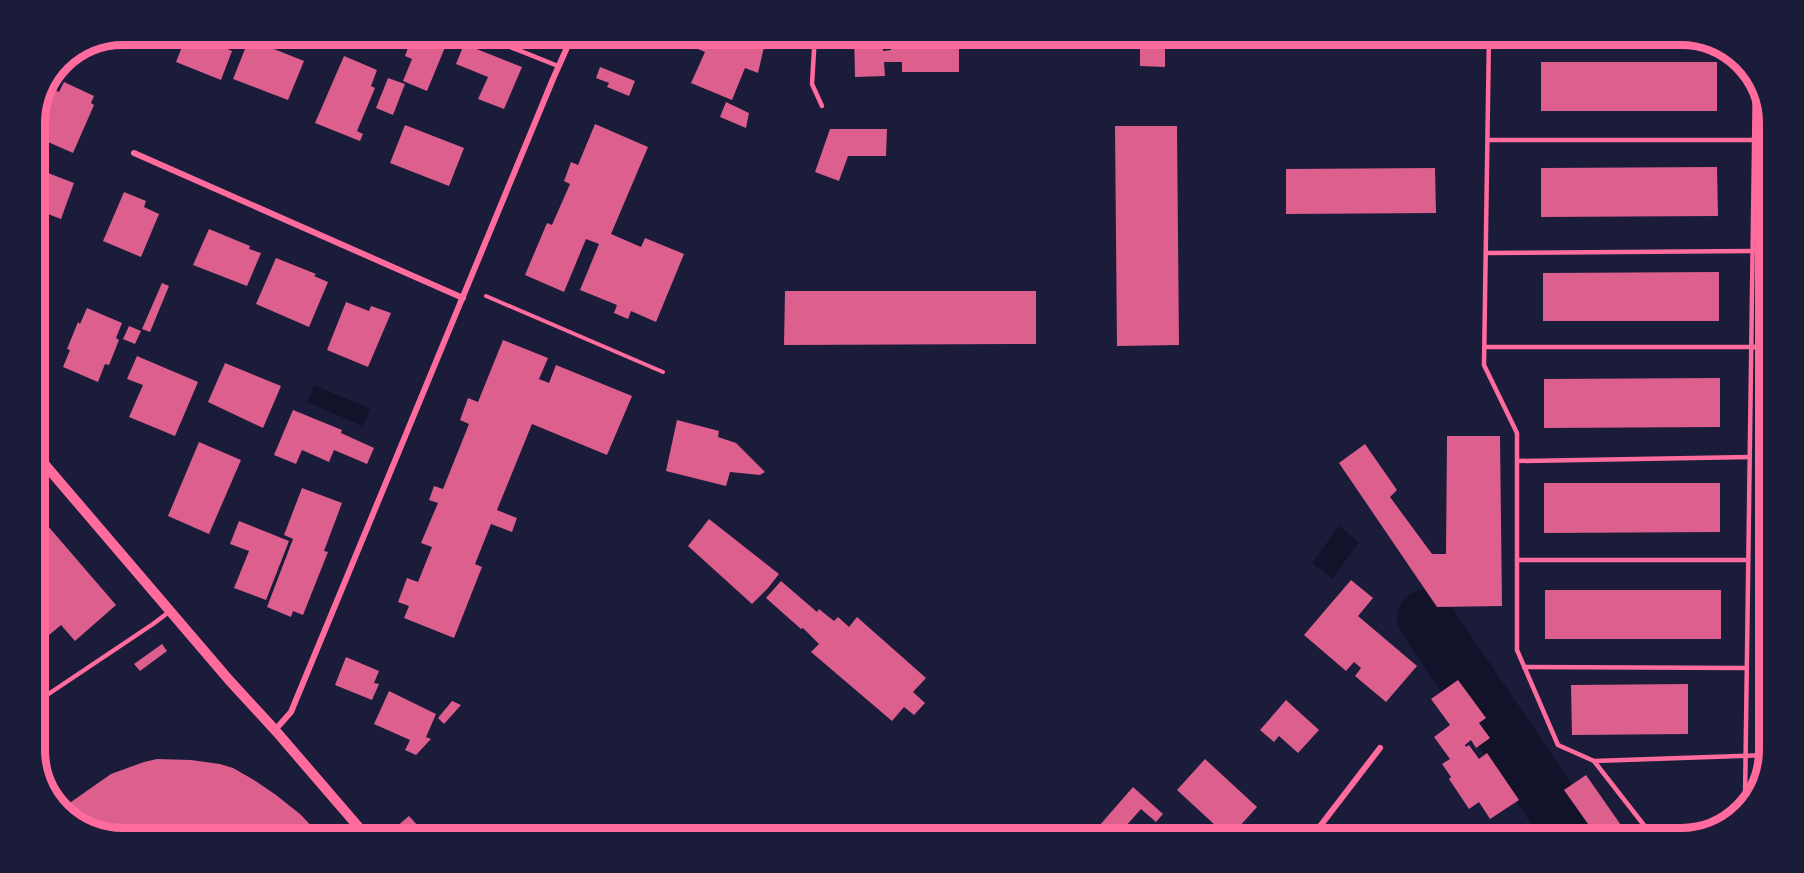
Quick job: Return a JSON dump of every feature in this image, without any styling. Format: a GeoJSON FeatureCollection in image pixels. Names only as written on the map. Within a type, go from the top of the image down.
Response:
{"type":"FeatureCollection","features":[{"type":"Feature","properties":{"kind":"street"},"geometry":{"type":"LineString","coordinates":[[275,730],[291,712],[568,45]]}},
{"type":"Feature","properties":{"kind":"street"},"geometry":{"type":"LineString","coordinates":[[134,153],[463,298]]}},
{"type":"Feature","properties":{"kind":"street"},"geometry":{"type":"LineString","coordinates":[[1751,347],[1759,347]]}},
{"type":"Feature","properties":{"kind":"street"},"geometry":{"type":"LineString","coordinates":[[45,465],[275,730],[355,828]]}},
{"type":"Feature","properties":{"kind":"street"},"geometry":{"type":"LineString","coordinates":[[1319,828],[1380,748]]}},
{"type":"Feature","properties":{"kind":"lane"},"geometry":{"type":"LineString","coordinates":[[506,45],[558,66]]}},
{"type":"Feature","properties":{"kind":"lane"},"geometry":{"type":"LineString","coordinates":[[814,45],[812,84],[822,106]]}},
{"type":"Feature","properties":{"kind":"lane"},"geometry":{"type":"LineString","coordinates":[[1489,45],[1484,364],[1517,433],[1517,650],[1558,745],[1594,761],[1758,755]]}},
{"type":"Feature","properties":{"kind":"lane"},"geometry":{"type":"LineString","coordinates":[[1745,794],[1755,98]]}},
{"type":"Feature","properties":{"kind":"lane"},"geometry":{"type":"LineString","coordinates":[[1488,140],[1755,140]]}},
{"type":"Feature","properties":{"kind":"lane"},"geometry":{"type":"LineString","coordinates":[[1486,253],[1753,251]]}},
{"type":"Feature","properties":{"kind":"lane"},"geometry":{"type":"LineString","coordinates":[[1485,347],[1751,347]]}},
{"type":"Feature","properties":{"kind":"lane"},"geometry":{"type":"LineString","coordinates":[[1517,461],[1750,457]]}},
{"type":"Feature","properties":{"kind":"lane"},"geometry":{"type":"LineString","coordinates":[[1517,560],[1748,560]]}},
{"type":"Feature","properties":{"kind":"lane"},"geometry":{"type":"LineString","coordinates":[[45,696],[170,611]]}},
{"type":"Feature","properties":{"kind":"lane"},"geometry":{"type":"LineString","coordinates":[[1524,666],[1747,668]]}},
{"type":"Feature","properties":{"kind":"lane"},"geometry":{"type":"LineString","coordinates":[[1594,761],[1646,828]]}},
{"type":"Feature","properties":{"kind":"path"},"geometry":{"type":"LineString","coordinates":[[486,296],[663,372]]}},
{"type":"Feature","properties":{"kind":"shaded area"},"geometry":{"type":"Polygon","coordinates":[[[314,385],[370,409],[363,426],[307,402],[314,385]]]}},
{"type":"Feature","properties":{"kind":"shaded area"},"geometry":{"type":"Polygon","coordinates":[[[1339,526],[1359,542],[1332,579],[1312,563],[1339,526]]]}},
{"type":"Feature","properties":{"kind":"building"},"geometry":{"type":"Polygon","coordinates":[[[183,45],[218,45],[232,51],[221,80],[176,62],[183,45]]]}},
{"type":"Feature","properties":{"kind":"building"},"geometry":{"type":"Polygon","coordinates":[[[247,45],[264,45],[304,61],[288,100],[233,79],[247,45]]]}},
{"type":"Feature","properties":{"kind":"building"},"geometry":{"type":"Polygon","coordinates":[[[409,45],[446,45],[427,91],[403,81],[412,59],[405,56],[409,45]]]}},
{"type":"Feature","properties":{"kind":"building"},"geometry":{"type":"Polygon","coordinates":[[[464,45],[467,45],[522,67],[504,109],[478,99],[488,77],[456,64],[464,45]]]}},
{"type":"Feature","properties":{"kind":"building"},"geometry":{"type":"Polygon","coordinates":[[[688,45],[764,45],[758,73],[745,68],[732,100],[691,83],[705,52],[688,45]]]}},
{"type":"Feature","properties":{"kind":"building"},"geometry":{"type":"Polygon","coordinates":[[[854,45],[883,45],[883,51],[891,50],[891,45],[959,45],[959,72],[902,72],[902,62],[884,62],[885,76],[855,77],[854,45]]]}},
{"type":"Feature","properties":{"kind":"building"},"geometry":{"type":"Polygon","coordinates":[[[1140,45],[1165,45],[1165,67],[1140,66],[1140,45]]]}},
{"type":"Feature","properties":{"kind":"building"},"geometry":{"type":"Polygon","coordinates":[[[344,56],[377,70],[371,86],[375,88],[357,131],[363,134],[360,141],[315,123],[344,56]]]}},
{"type":"Feature","properties":{"kind":"building"},"geometry":{"type":"Polygon","coordinates":[[[1541,62],[1717,62],[1717,111],[1541,111],[1541,62]]]}},
{"type":"Feature","properties":{"kind":"building"},"geometry":{"type":"Polygon","coordinates":[[[600,67],[635,81],[629,96],[607,87],[609,83],[596,78],[600,67]]]}},
{"type":"Feature","properties":{"kind":"building"},"geometry":{"type":"Polygon","coordinates":[[[388,78],[405,84],[393,115],[376,108],[388,78]]]}},
{"type":"Feature","properties":{"kind":"building"},"geometry":{"type":"Polygon","coordinates":[[[64,82],[94,96],[91,103],[94,105],[73,153],[45,141],[48,103],[53,89],[59,92],[64,82]]]}},
{"type":"Feature","properties":{"kind":"building"},"geometry":{"type":"Polygon","coordinates":[[[726,102],[749,113],[746,128],[720,117],[726,102]]]}},
{"type":"Feature","properties":{"kind":"building"},"geometry":{"type":"Polygon","coordinates":[[[595,124],[648,147],[611,234],[641,247],[645,238],[684,254],[656,322],[631,311],[628,319],[614,313],[617,305],[580,290],[599,244],[586,239],[564,292],[525,275],[547,223],[552,225],[570,184],[564,181],[571,162],[578,165],[595,124]]]}},
{"type":"Feature","properties":{"kind":"building"},"geometry":{"type":"Polygon","coordinates":[[[405,125],[464,148],[449,186],[390,163],[405,125]]]}},
{"type":"Feature","properties":{"kind":"building"},"geometry":{"type":"Polygon","coordinates":[[[1115,126],[1177,126],[1179,345],[1117,346],[1115,126]]]}},
{"type":"Feature","properties":{"kind":"building"},"geometry":{"type":"Polygon","coordinates":[[[830,129],[887,129],[886,156],[848,156],[839,181],[815,172],[830,129]]]}},
{"type":"Feature","properties":{"kind":"building"},"geometry":{"type":"Polygon","coordinates":[[[1717,167],[1718,216],[1541,217],[1541,168],[1717,167]]]}},
{"type":"Feature","properties":{"kind":"building"},"geometry":{"type":"Polygon","coordinates":[[[1435,168],[1436,213],[1286,214],[1286,169],[1435,168]]]}},
{"type":"Feature","properties":{"kind":"building"},"geometry":{"type":"Polygon","coordinates":[[[45,172],[74,183],[61,219],[45,213],[45,172]]]}},
{"type":"Feature","properties":{"kind":"building"},"geometry":{"type":"Polygon","coordinates":[[[124,192],[146,201],[144,207],[159,214],[141,257],[103,241],[124,192]]]}},
{"type":"Feature","properties":{"kind":"building"},"geometry":{"type":"Polygon","coordinates":[[[209,229],[261,253],[247,286],[193,265],[209,229]]]}},
{"type":"Feature","properties":{"kind":"building"},"geometry":{"type":"Polygon","coordinates":[[[276,258],[316,274],[314,276],[328,282],[309,327],[256,304],[276,258]]]}},
{"type":"Feature","properties":{"kind":"building"},"geometry":{"type":"Polygon","coordinates":[[[1719,272],[1719,321],[1543,321],[1543,273],[1719,272]]]}},
{"type":"Feature","properties":{"kind":"building"},"geometry":{"type":"Polygon","coordinates":[[[162,283],[169,286],[150,332],[142,329],[162,283]]]}},
{"type":"Feature","properties":{"kind":"building"},"geometry":{"type":"Polygon","coordinates":[[[785,291],[1036,291],[1036,344],[784,345],[785,291]]]}},
{"type":"Feature","properties":{"kind":"building"},"geometry":{"type":"Polygon","coordinates":[[[346,302],[369,311],[371,306],[391,313],[368,367],[327,350],[346,302]]]}},
{"type":"Feature","properties":{"kind":"building"},"geometry":{"type":"Polygon","coordinates":[[[87,308],[122,323],[116,338],[119,340],[109,365],[105,364],[98,382],[63,367],[70,350],[67,349],[78,322],[80,324],[87,308]]]}},
{"type":"Feature","properties":{"kind":"building"},"geometry":{"type":"Polygon","coordinates":[[[129,326],[141,331],[135,344],[123,339],[129,326]]]}},
{"type":"Feature","properties":{"kind":"building"},"geometry":{"type":"Polygon","coordinates":[[[503,340],[548,358],[539,379],[549,383],[556,365],[632,396],[607,455],[532,424],[497,510],[517,518],[512,532],[491,524],[475,564],[482,567],[454,638],[404,618],[409,606],[398,602],[407,578],[418,582],[432,547],[421,543],[438,503],[429,500],[434,486],[443,489],[469,424],[460,420],[468,398],[478,402],[503,340]]]}},
{"type":"Feature","properties":{"kind":"building"},"geometry":{"type":"Polygon","coordinates":[[[137,356],[198,382],[175,436],[129,417],[143,385],[127,379],[137,356]]]}},
{"type":"Feature","properties":{"kind":"building"},"geometry":{"type":"Polygon","coordinates":[[[225,363],[281,386],[263,428],[208,402],[225,363]]]}},
{"type":"Feature","properties":{"kind":"building"},"geometry":{"type":"Polygon","coordinates":[[[1720,378],[1720,427],[1544,428],[1544,379],[1720,378]]]}},
{"type":"Feature","properties":{"kind":"building"},"geometry":{"type":"Polygon","coordinates":[[[293,410],[342,430],[341,433],[374,448],[367,464],[334,450],[329,462],[302,450],[296,464],[274,455],[293,410]]]}},
{"type":"Feature","properties":{"kind":"building"},"geometry":{"type":"Polygon","coordinates":[[[677,420],[719,431],[718,437],[736,443],[765,472],[760,475],[730,472],[726,486],[666,471],[677,420]]]}},
{"type":"Feature","properties":{"kind":"building"},"geometry":{"type":"Polygon","coordinates":[[[1447,436],[1500,436],[1502,606],[1437,607],[1339,463],[1365,444],[1397,490],[1390,497],[1432,554],[1446,554],[1447,436]]]}},
{"type":"Feature","properties":{"kind":"building"},"geometry":{"type":"Polygon","coordinates":[[[199,442],[241,460],[209,534],[168,516],[199,442]]]}},
{"type":"Feature","properties":{"kind":"building"},"geometry":{"type":"Polygon","coordinates":[[[1544,483],[1720,483],[1720,532],[1544,533],[1544,483]]]}},
{"type":"Feature","properties":{"kind":"building"},"geometry":{"type":"Polygon","coordinates":[[[302,488],[342,503],[324,551],[328,552],[303,615],[293,611],[291,617],[267,607],[293,539],[284,535],[302,488]]]}},
{"type":"Feature","properties":{"kind":"building"},"geometry":{"type":"Polygon","coordinates":[[[709,519],[779,574],[752,604],[688,546],[709,519]]]}},
{"type":"Feature","properties":{"kind":"building"},"geometry":{"type":"Polygon","coordinates":[[[239,521],[289,541],[266,600],[234,588],[249,551],[230,544],[239,521]]]}},
{"type":"Feature","properties":{"kind":"building"},"geometry":{"type":"Polygon","coordinates":[[[45,523],[116,605],[75,641],[61,625],[45,639],[45,523]]]}},
{"type":"Feature","properties":{"kind":"building"},"geometry":{"type":"Polygon","coordinates":[[[1351,580],[1373,598],[1358,616],[1417,666],[1386,702],[1355,676],[1361,668],[1354,662],[1346,671],[1304,635],[1351,580]]]}},
{"type":"Feature","properties":{"kind":"building"},"geometry":{"type":"Polygon","coordinates":[[[781,581],[817,612],[819,609],[834,621],[838,617],[849,627],[857,617],[926,678],[913,692],[925,703],[914,715],[904,707],[892,721],[811,652],[819,644],[766,598],[781,581]]]}},
{"type":"Feature","properties":{"kind":"building"},"geometry":{"type":"Polygon","coordinates":[[[1545,590],[1721,590],[1721,639],[1545,639],[1545,590]]]}},
{"type":"Feature","properties":{"kind":"building"},"geometry":{"type":"Polygon","coordinates":[[[162,644],[167,651],[140,671],[134,664],[162,644]]]}},
{"type":"Feature","properties":{"kind":"building"},"geometry":{"type":"Polygon","coordinates":[[[346,657],[379,671],[374,683],[379,684],[372,700],[335,685],[346,657]]]}},
{"type":"Feature","properties":{"kind":"building"},"geometry":{"type":"Polygon","coordinates":[[[1458,680],[1486,718],[1479,723],[1490,738],[1476,748],[1471,740],[1465,745],[1466,747],[1469,745],[1479,759],[1487,753],[1519,800],[1490,819],[1479,802],[1469,809],[1449,779],[1451,777],[1442,764],[1450,759],[1434,737],[1450,725],[1431,699],[1458,680]]]}},
{"type":"Feature","properties":{"kind":"building"},"geometry":{"type":"Polygon","coordinates":[[[1688,684],[1688,734],[1572,735],[1571,685],[1688,684]]]}},
{"type":"Feature","properties":{"kind":"building"},"geometry":{"type":"Polygon","coordinates":[[[389,691],[436,714],[426,737],[431,739],[416,755],[405,750],[410,740],[374,724],[389,691]]]}},
{"type":"Feature","properties":{"kind":"building"},"geometry":{"type":"Polygon","coordinates":[[[1286,700],[1319,730],[1298,753],[1279,736],[1274,742],[1260,730],[1286,700]]]}},
{"type":"Feature","properties":{"kind":"building"},"geometry":{"type":"Polygon","coordinates":[[[452,701],[461,705],[444,724],[438,718],[452,701]]]}},
{"type":"Feature","properties":{"kind":"building"},"geometry":{"type":"Polygon","coordinates":[[[157,759],[191,760],[233,768],[276,795],[313,828],[123,828],[93,822],[84,818],[68,804],[111,774],[157,759]]]}},
{"type":"Feature","properties":{"kind":"building"},"geometry":{"type":"Polygon","coordinates":[[[1205,759],[1257,807],[1238,828],[1218,828],[1177,790],[1205,759]]]}},
{"type":"Feature","properties":{"kind":"building"},"geometry":{"type":"Polygon","coordinates":[[[1586,775],[1623,828],[1591,828],[1564,790],[1586,775]]]}},
{"type":"Feature","properties":{"kind":"building"},"geometry":{"type":"Polygon","coordinates":[[[1133,787],[1163,814],[1156,822],[1141,809],[1124,828],[1101,828],[1099,826],[1133,787]]]}},
{"type":"Feature","properties":{"kind":"building"},"geometry":{"type":"Polygon","coordinates":[[[409,816],[420,828],[397,828],[409,816]]]}},
{"type":"Feature","properties":{"kind":"waterway"},"geometry":{"type":"LineString","coordinates":[[1425,618],[1568,828]]}}]}
